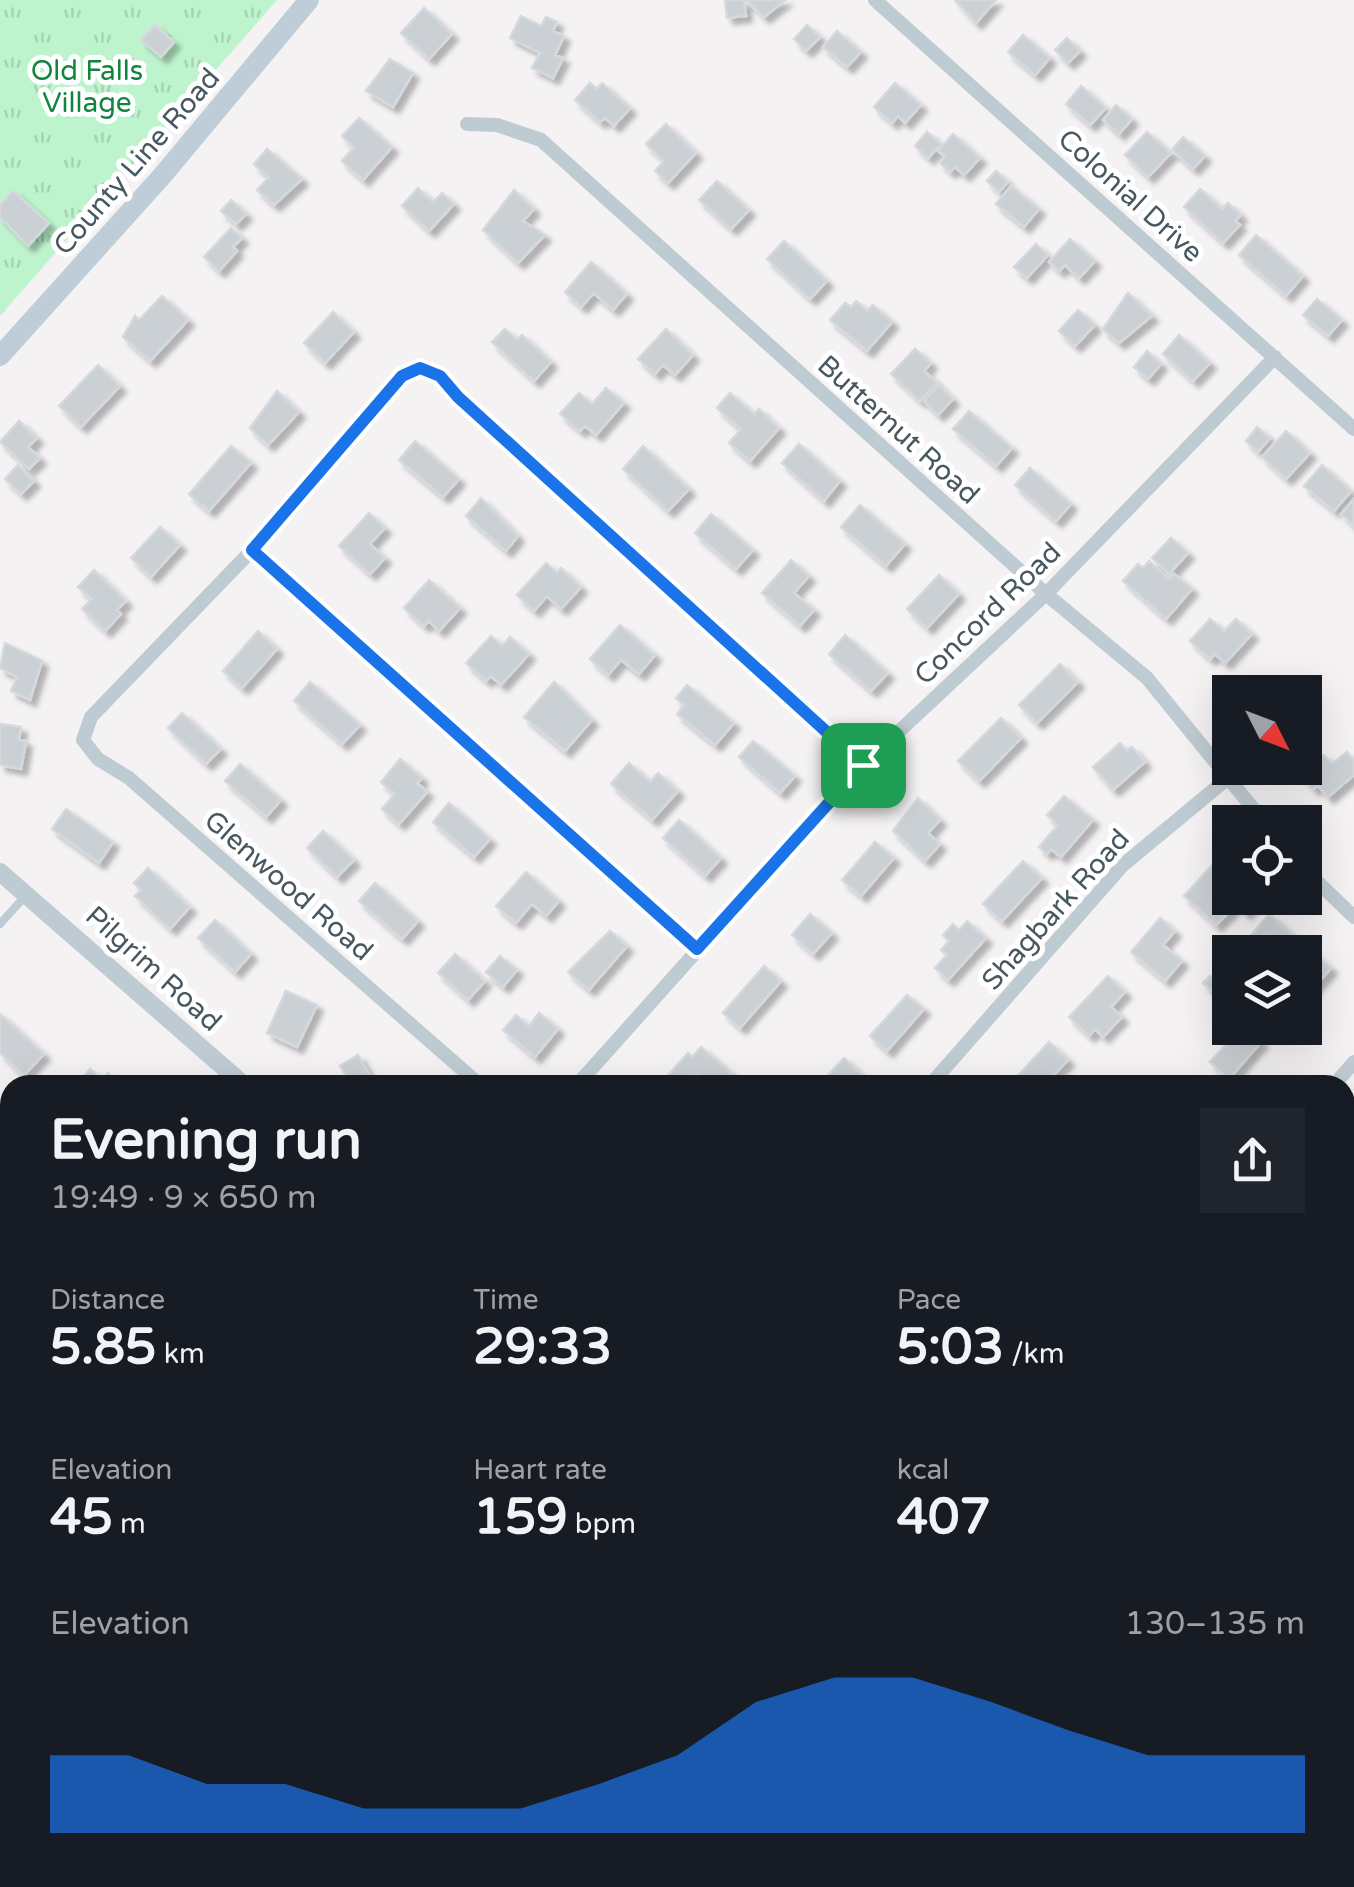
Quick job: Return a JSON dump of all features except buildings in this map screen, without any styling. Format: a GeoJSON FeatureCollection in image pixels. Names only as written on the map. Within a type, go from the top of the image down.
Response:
{"type":"FeatureCollection","features":[{"type":"Feature","properties":{"kind":"main road","name":"County Line Road"},"geometry":{"type":"LineString","coordinates":[[0,356],[170,166],[309,0]]}},
{"type":"Feature","properties":{"kind":"street","name":"Colonial Drive"},"geometry":{"type":"LineString","coordinates":[[875,0],[1353,427]]}},
{"type":"Feature","properties":{"kind":"street","name":"Butternut Road"},"geometry":{"type":"LineString","coordinates":[[467,124],[496,125],[541,140],[1046,594],[1147,678],[1212,758]]}},
{"type":"Feature","properties":{"kind":"street","name":"Concord Road"},"geometry":{"type":"LineString","coordinates":[[586,1075],[863,765],[1046,594],[1275,358]]}},
{"type":"Feature","properties":{"kind":"street"},"geometry":{"type":"LineString","coordinates":[[697,949],[252,550],[402,376],[420,368],[440,376],[458,397],[863,765]]}},
{"type":"Feature","properties":{"kind":"street","name":"Glenwood Road"},"geometry":{"type":"LineString","coordinates":[[252,550],[92,717],[83,740],[98,759],[129,778],[469,1075]]}},
{"type":"Feature","properties":{"kind":"street","name":"Shagbark Road"},"geometry":{"type":"LineString","coordinates":[[939,1075],[1123,865],[1220,785]]}},
{"type":"Feature","properties":{"kind":"street","name":"Butternut Road"},"geometry":{"type":"LineString","coordinates":[[1234,785],[1250,805]]}},
{"type":"Feature","properties":{"kind":"street","name":"Pilgrim Road"},"geometry":{"type":"LineString","coordinates":[[0,860],[28,892]]}},
{"type":"Feature","properties":{"kind":"street","name":"Pilgrim Road"},"geometry":{"type":"LineString","coordinates":[[0,872],[28,892],[233,1075]]}},
{"type":"Feature","properties":{"kind":"street"},"geometry":{"type":"LineString","coordinates":[[1322,886],[1354,916]]}},
{"type":"Feature","properties":{"kind":"lane"},"geometry":{"type":"LineString","coordinates":[[0,924],[28,892]]}},
{"type":"Feature","properties":{"kind":"green space","name":"Old Falls Village"},"geometry":{"type":"Polygon","coordinates":[[[0,0],[277,0],[0,316],[0,0]]]}},
{"type":"Feature","properties":{"kind":"route"},"geometry":{"type":"LineString","coordinates":[[420,368],[440,376],[458,397],[863,765],[697,949],[252,550],[402,376],[420,368]]}}]}
